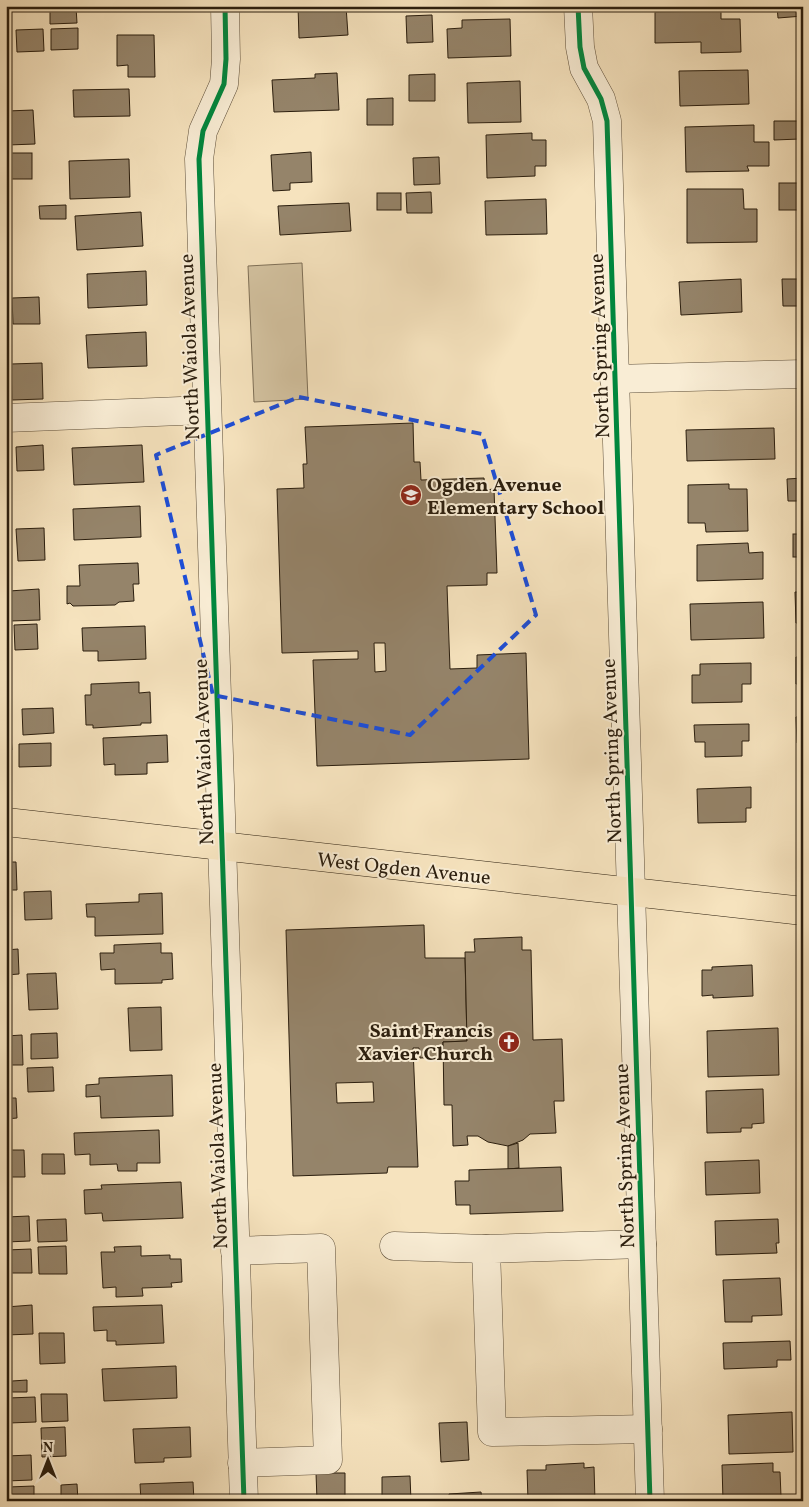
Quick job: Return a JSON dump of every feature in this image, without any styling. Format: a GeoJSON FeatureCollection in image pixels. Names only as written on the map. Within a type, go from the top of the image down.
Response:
{"type":"FeatureCollection","features":[{"type":"Feature","properties":{"kind":"main road","name":"West Ogden Avenue"},"geometry":{"type":"LineString","coordinates":[[6,822],[803,911]]}},
{"type":"Feature","properties":{"kind":"street","name":"North Waiola Avenue"},"geometry":{"type":"LineString","coordinates":[[224,6],[226,60],[224,84],[203,131],[199,159],[244,1501]]}},
{"type":"Feature","properties":{"kind":"street","name":"North Spring Avenue"},"geometry":{"type":"LineString","coordinates":[[578,6],[580,47],[584,68],[601,99],[607,121],[650,1501]]}},
{"type":"Feature","properties":{"kind":"street"},"geometry":{"type":"LineString","coordinates":[[614,379],[803,374]]}},
{"type":"Feature","properties":{"kind":"street"},"geometry":{"type":"LineString","coordinates":[[6,418],[206,410]]}},
{"type":"Feature","properties":{"kind":"street"},"geometry":{"type":"LineString","coordinates":[[394,1246],[486,1249],[642,1244]]}},
{"type":"Feature","properties":{"kind":"street"},"geometry":{"type":"LineString","coordinates":[[235,1251],[321,1248],[322,1258],[328,1460],[242,1463]]}},
{"type":"Feature","properties":{"kind":"street"},"geometry":{"type":"LineString","coordinates":[[486,1249],[492,1432],[648,1429]]}},
{"type":"Feature","properties":{"kind":"highlighted area"},"geometry":{"type":"Polygon","coordinates":[[[299,397],[482,434],[536,615],[410,735],[213,695],[156,455],[299,397]]]}},
{"type":"Feature","properties":{"kind":"shaded area"},"geometry":{"type":"Polygon","coordinates":[[[302,263],[308,399],[254,402],[248,266],[302,263]]]}},
{"type":"Feature","properties":{"kind":"building"},"geometry":{"type":"Polygon","coordinates":[[[298,6],[346,6],[348,35],[299,38],[298,6]]]}},
{"type":"Feature","properties":{"kind":"building"},"geometry":{"type":"Polygon","coordinates":[[[777,6],[803,6],[803,16],[778,18],[777,6]]]}},
{"type":"Feature","properties":{"kind":"building"},"geometry":{"type":"Polygon","coordinates":[[[76,7],[77,23],[50,24],[50,8],[76,7]]]}},
{"type":"Feature","properties":{"kind":"building"},"geometry":{"type":"Polygon","coordinates":[[[721,11],[721,19],[740,19],[741,52],[701,53],[701,42],[655,43],[655,12],[721,11]]]}},
{"type":"Feature","properties":{"kind":"building"},"geometry":{"type":"Polygon","coordinates":[[[432,15],[433,42],[407,43],[406,16],[432,15]]]}},
{"type":"Feature","properties":{"kind":"building"},"geometry":{"type":"Polygon","coordinates":[[[510,19],[511,56],[448,58],[447,29],[462,28],[462,20],[510,19]]]}},
{"type":"Feature","properties":{"kind":"building"},"geometry":{"type":"Polygon","coordinates":[[[78,28],[78,49],[51,50],[51,29],[78,28]]]}},
{"type":"Feature","properties":{"kind":"building"},"geometry":{"type":"Polygon","coordinates":[[[43,29],[44,51],[17,52],[16,30],[43,29]]]}},
{"type":"Feature","properties":{"kind":"building"},"geometry":{"type":"Polygon","coordinates":[[[117,35],[154,35],[155,77],[128,77],[128,65],[117,66],[117,35]]]}},
{"type":"Feature","properties":{"kind":"building"},"geometry":{"type":"Polygon","coordinates":[[[748,70],[749,104],[680,106],[679,71],[748,70]]]}},
{"type":"Feature","properties":{"kind":"building"},"geometry":{"type":"Polygon","coordinates":[[[337,73],[339,110],[274,112],[272,80],[315,78],[315,74],[337,73]]]}},
{"type":"Feature","properties":{"kind":"building"},"geometry":{"type":"Polygon","coordinates":[[[435,74],[435,101],[409,101],[409,75],[435,74]]]}},
{"type":"Feature","properties":{"kind":"building"},"geometry":{"type":"Polygon","coordinates":[[[520,81],[521,122],[468,123],[467,83],[520,81]]]}},
{"type":"Feature","properties":{"kind":"building"},"geometry":{"type":"Polygon","coordinates":[[[129,89],[130,116],[74,117],[73,90],[129,89]]]}},
{"type":"Feature","properties":{"kind":"building"},"geometry":{"type":"Polygon","coordinates":[[[393,98],[393,125],[367,125],[367,99],[393,98]]]}},
{"type":"Feature","properties":{"kind":"building"},"geometry":{"type":"Polygon","coordinates":[[[33,110],[35,144],[8,145],[7,111],[33,110]]]}},
{"type":"Feature","properties":{"kind":"building"},"geometry":{"type":"Polygon","coordinates":[[[774,121],[799,121],[800,139],[774,140],[774,121]]]}},
{"type":"Feature","properties":{"kind":"building"},"geometry":{"type":"Polygon","coordinates":[[[754,125],[754,142],[769,142],[769,166],[747,166],[749,171],[686,172],[685,127],[754,125]]]}},
{"type":"Feature","properties":{"kind":"building"},"geometry":{"type":"Polygon","coordinates":[[[532,133],[532,140],[546,140],[546,166],[535,166],[535,176],[487,178],[486,135],[532,133]]]}},
{"type":"Feature","properties":{"kind":"building"},"geometry":{"type":"Polygon","coordinates":[[[311,152],[312,182],[290,183],[290,190],[273,191],[271,155],[311,152]]]}},
{"type":"Feature","properties":{"kind":"building"},"geometry":{"type":"Polygon","coordinates":[[[6,153],[32,153],[32,179],[6,179],[6,153]]]}},
{"type":"Feature","properties":{"kind":"building"},"geometry":{"type":"Polygon","coordinates":[[[439,157],[440,184],[414,185],[413,158],[439,157]]]}},
{"type":"Feature","properties":{"kind":"building"},"geometry":{"type":"Polygon","coordinates":[[[129,159],[130,197],[70,199],[69,161],[129,159]]]}},
{"type":"Feature","properties":{"kind":"building"},"geometry":{"type":"Polygon","coordinates":[[[779,183],[803,183],[803,210],[779,210],[779,183]]]}},
{"type":"Feature","properties":{"kind":"building"},"geometry":{"type":"Polygon","coordinates":[[[687,189],[743,189],[744,209],[757,209],[757,242],[687,243],[687,189]]]}},
{"type":"Feature","properties":{"kind":"building"},"geometry":{"type":"Polygon","coordinates":[[[431,192],[432,213],[407,213],[406,193],[431,192]]]}},
{"type":"Feature","properties":{"kind":"building"},"geometry":{"type":"Polygon","coordinates":[[[377,193],[401,193],[401,210],[377,210],[377,193]]]}},
{"type":"Feature","properties":{"kind":"building"},"geometry":{"type":"Polygon","coordinates":[[[546,199],[547,234],[486,235],[485,201],[546,199]]]}},
{"type":"Feature","properties":{"kind":"building"},"geometry":{"type":"Polygon","coordinates":[[[349,203],[351,231],[280,235],[278,206],[349,203]]]}},
{"type":"Feature","properties":{"kind":"building"},"geometry":{"type":"Polygon","coordinates":[[[66,205],[66,219],[40,219],[39,206],[66,205]]]}},
{"type":"Feature","properties":{"kind":"building"},"geometry":{"type":"Polygon","coordinates":[[[141,212],[143,246],[77,250],[75,216],[141,212]]]}},
{"type":"Feature","properties":{"kind":"building"},"geometry":{"type":"Polygon","coordinates":[[[146,271],[147,305],[88,308],[87,274],[146,271]]]}},
{"type":"Feature","properties":{"kind":"building"},"geometry":{"type":"Polygon","coordinates":[[[741,279],[742,312],[681,315],[679,282],[741,279]]]}},
{"type":"Feature","properties":{"kind":"building"},"geometry":{"type":"Polygon","coordinates":[[[782,279],[803,279],[803,306],[783,306],[782,279]]]}},
{"type":"Feature","properties":{"kind":"building"},"geometry":{"type":"Polygon","coordinates":[[[39,297],[40,324],[13,324],[12,298],[39,297]]]}},
{"type":"Feature","properties":{"kind":"building"},"geometry":{"type":"Polygon","coordinates":[[[146,332],[147,366],[88,368],[86,335],[146,332]]]}},
{"type":"Feature","properties":{"kind":"building"},"geometry":{"type":"Polygon","coordinates":[[[42,363],[43,399],[12,400],[11,364],[42,363]]]}},
{"type":"Feature","properties":{"kind":"building"},"geometry":{"type":"Polygon","coordinates":[[[413,423],[414,462],[420,462],[421,480],[484,478],[485,490],[494,489],[497,573],[487,573],[487,585],[447,586],[450,669],[477,668],[477,655],[526,653],[529,759],[317,766],[313,660],[358,659],[358,651],[282,653],[277,489],[304,488],[303,464],[307,464],[305,427],[413,423]],[[374,643],[375,672],[386,671],[385,643],[374,643]]]}},
{"type":"Feature","properties":{"kind":"building"},"geometry":{"type":"Polygon","coordinates":[[[774,428],[775,459],[687,461],[686,430],[774,428]]]}},
{"type":"Feature","properties":{"kind":"building"},"geometry":{"type":"Polygon","coordinates":[[[43,445],[44,470],[17,471],[16,447],[43,445]]]}},
{"type":"Feature","properties":{"kind":"building"},"geometry":{"type":"Polygon","coordinates":[[[142,445],[144,482],[74,485],[72,448],[142,445]]]}},
{"type":"Feature","properties":{"kind":"building"},"geometry":{"type":"Polygon","coordinates":[[[803,478],[803,501],[788,501],[787,479],[803,478]]]}},
{"type":"Feature","properties":{"kind":"building"},"geometry":{"type":"Polygon","coordinates":[[[729,484],[729,489],[747,489],[748,531],[706,532],[705,523],[688,523],[688,485],[729,484]]]}},
{"type":"Feature","properties":{"kind":"building"},"geometry":{"type":"Polygon","coordinates":[[[140,506],[141,537],[74,540],[73,509],[140,506]]]}},
{"type":"Feature","properties":{"kind":"building"},"geometry":{"type":"Polygon","coordinates":[[[44,528],[45,560],[18,561],[16,529],[44,528]]]}},
{"type":"Feature","properties":{"kind":"building"},"geometry":{"type":"Polygon","coordinates":[[[793,534],[803,534],[803,557],[793,557],[793,534]]]}},
{"type":"Feature","properties":{"kind":"building"},"geometry":{"type":"Polygon","coordinates":[[[748,543],[749,553],[763,552],[763,579],[697,581],[697,545],[748,543]]]}},
{"type":"Feature","properties":{"kind":"building"},"geometry":{"type":"Polygon","coordinates":[[[138,563],[139,584],[133,584],[134,601],[119,602],[115,605],[73,606],[70,603],[67,604],[67,586],[80,586],[79,565],[138,563]]]}},
{"type":"Feature","properties":{"kind":"building"},"geometry":{"type":"Polygon","coordinates":[[[39,589],[40,620],[10,621],[9,591],[39,589]]]}},
{"type":"Feature","properties":{"kind":"building"},"geometry":{"type":"Polygon","coordinates":[[[795,592],[803,592],[803,623],[796,623],[795,592]]]}},
{"type":"Feature","properties":{"kind":"building"},"geometry":{"type":"Polygon","coordinates":[[[763,602],[764,638],[691,640],[690,604],[763,602]]]}},
{"type":"Feature","properties":{"kind":"building"},"geometry":{"type":"Polygon","coordinates":[[[37,624],[38,649],[15,650],[14,625],[37,624]]]}},
{"type":"Feature","properties":{"kind":"building"},"geometry":{"type":"Polygon","coordinates":[[[145,626],[146,659],[98,661],[98,651],[83,651],[82,628],[145,626]]]}},
{"type":"Feature","properties":{"kind":"building"},"geometry":{"type":"Polygon","coordinates":[[[6,627],[9,627],[10,650],[6,650],[6,627]]]}},
{"type":"Feature","properties":{"kind":"building"},"geometry":{"type":"Polygon","coordinates":[[[796,657],[803,657],[803,683],[796,684],[796,657]]]}},
{"type":"Feature","properties":{"kind":"building"},"geometry":{"type":"Polygon","coordinates":[[[751,663],[751,684],[742,684],[742,702],[692,703],[692,675],[700,675],[700,664],[751,663]]]}},
{"type":"Feature","properties":{"kind":"building"},"geometry":{"type":"Polygon","coordinates":[[[139,682],[139,693],[150,692],[151,723],[93,728],[93,725],[86,725],[85,695],[91,695],[91,684],[139,682]]]}},
{"type":"Feature","properties":{"kind":"building"},"geometry":{"type":"Polygon","coordinates":[[[53,708],[54,733],[23,735],[22,709],[53,708]]]}},
{"type":"Feature","properties":{"kind":"building"},"geometry":{"type":"Polygon","coordinates":[[[803,716],[803,743],[797,743],[796,717],[803,716]]]}},
{"type":"Feature","properties":{"kind":"building"},"geometry":{"type":"Polygon","coordinates":[[[6,721],[10,721],[12,750],[6,751],[6,721]]]}},
{"type":"Feature","properties":{"kind":"building"},"geometry":{"type":"Polygon","coordinates":[[[749,724],[749,741],[742,741],[742,756],[705,757],[705,742],[695,742],[694,725],[749,724]]]}},
{"type":"Feature","properties":{"kind":"building"},"geometry":{"type":"Polygon","coordinates":[[[167,735],[168,762],[147,763],[147,774],[115,775],[115,764],[104,765],[103,738],[167,735]]]}},
{"type":"Feature","properties":{"kind":"building"},"geometry":{"type":"Polygon","coordinates":[[[51,743],[51,766],[19,767],[19,744],[51,743]]]}},
{"type":"Feature","properties":{"kind":"building"},"geometry":{"type":"Polygon","coordinates":[[[751,787],[751,808],[746,808],[746,822],[698,823],[697,789],[751,787]]]}},
{"type":"Feature","properties":{"kind":"building"},"geometry":{"type":"Polygon","coordinates":[[[800,820],[803,820],[803,848],[801,848],[800,820]]]}},
{"type":"Feature","properties":{"kind":"building"},"geometry":{"type":"Polygon","coordinates":[[[6,862],[16,862],[17,890],[6,890],[6,862]]]}},
{"type":"Feature","properties":{"kind":"building"},"geometry":{"type":"Polygon","coordinates":[[[51,891],[52,919],[25,920],[24,892],[51,891]]]}},
{"type":"Feature","properties":{"kind":"building"},"geometry":{"type":"Polygon","coordinates":[[[162,893],[163,934],[95,936],[95,917],[87,917],[86,904],[139,902],[139,894],[162,893]]]}},
{"type":"Feature","properties":{"kind":"building"},"geometry":{"type":"Polygon","coordinates":[[[424,925],[425,958],[465,958],[467,1041],[443,1042],[443,1057],[420,1058],[419,1048],[413,1048],[418,1167],[388,1167],[387,1173],[293,1176],[286,930],[424,925]],[[373,1082],[336,1083],[337,1103],[374,1102],[373,1082]]]}},
{"type":"Feature","properties":{"kind":"building","name":"Saint Francis Xavier Church"},"geometry":{"type":"Polygon","coordinates":[[[522,937],[522,950],[531,950],[533,1040],[562,1039],[564,1101],[554,1101],[556,1133],[530,1134],[523,1140],[508,1146],[488,1142],[478,1136],[467,1136],[468,1145],[453,1146],[452,1105],[444,1105],[443,1042],[467,1041],[465,952],[475,952],[474,939],[522,937]]]}},
{"type":"Feature","properties":{"kind":"building"},"geometry":{"type":"Polygon","coordinates":[[[161,943],[161,953],[172,953],[173,979],[162,980],[162,983],[115,984],[115,969],[101,970],[100,953],[114,953],[114,945],[161,943]]]}},
{"type":"Feature","properties":{"kind":"building"},"geometry":{"type":"Polygon","coordinates":[[[18,949],[19,974],[6,975],[6,950],[18,949]]]}},
{"type":"Feature","properties":{"kind":"building"},"geometry":{"type":"Polygon","coordinates":[[[752,965],[753,996],[713,998],[713,995],[702,996],[702,970],[712,970],[712,967],[752,965]]]}},
{"type":"Feature","properties":{"kind":"building"},"geometry":{"type":"Polygon","coordinates":[[[56,973],[58,1009],[29,1010],[27,974],[56,973]]]}},
{"type":"Feature","properties":{"kind":"building"},"geometry":{"type":"Polygon","coordinates":[[[161,1007],[162,1050],[130,1051],[128,1008],[161,1007]]]}},
{"type":"Feature","properties":{"kind":"building"},"geometry":{"type":"Polygon","coordinates":[[[778,1028],[779,1075],[708,1077],[707,1031],[778,1028]]]}},
{"type":"Feature","properties":{"kind":"building"},"geometry":{"type":"Polygon","coordinates":[[[57,1033],[58,1058],[31,1059],[31,1034],[57,1033]]]}},
{"type":"Feature","properties":{"kind":"building"},"geometry":{"type":"Polygon","coordinates":[[[22,1035],[23,1065],[6,1065],[6,1036],[22,1035]]]}},
{"type":"Feature","properties":{"kind":"building"},"geometry":{"type":"Polygon","coordinates":[[[53,1067],[54,1091],[28,1092],[27,1068],[53,1067]]]}},
{"type":"Feature","properties":{"kind":"building"},"geometry":{"type":"Polygon","coordinates":[[[172,1075],[173,1116],[101,1118],[100,1096],[86,1097],[86,1085],[99,1084],[99,1078],[172,1075]]]}},
{"type":"Feature","properties":{"kind":"building"},"geometry":{"type":"Polygon","coordinates":[[[763,1089],[764,1123],[752,1124],[752,1128],[741,1128],[741,1132],[707,1133],[706,1091],[763,1089]]]}},
{"type":"Feature","properties":{"kind":"building"},"geometry":{"type":"Polygon","coordinates":[[[6,1098],[16,1098],[17,1118],[6,1119],[6,1098]]]}},
{"type":"Feature","properties":{"kind":"building"},"geometry":{"type":"Polygon","coordinates":[[[159,1130],[160,1163],[137,1163],[137,1171],[118,1171],[117,1164],[90,1165],[90,1154],[75,1155],[74,1133],[159,1130]]]}},
{"type":"Feature","properties":{"kind":"building"},"geometry":{"type":"Polygon","coordinates":[[[518,1143],[519,1168],[508,1169],[508,1146],[518,1143]]]}},
{"type":"Feature","properties":{"kind":"building"},"geometry":{"type":"Polygon","coordinates":[[[6,1150],[24,1150],[25,1177],[6,1177],[6,1150]]]}},
{"type":"Feature","properties":{"kind":"building"},"geometry":{"type":"Polygon","coordinates":[[[42,1154],[64,1154],[65,1174],[42,1174],[42,1154]]]}},
{"type":"Feature","properties":{"kind":"building"},"geometry":{"type":"Polygon","coordinates":[[[759,1160],[760,1193],[706,1195],[705,1162],[759,1160]]]}},
{"type":"Feature","properties":{"kind":"building"},"geometry":{"type":"Polygon","coordinates":[[[561,1167],[563,1211],[470,1214],[470,1205],[456,1205],[455,1181],[469,1181],[469,1170],[561,1167]]]}},
{"type":"Feature","properties":{"kind":"building"},"geometry":{"type":"Polygon","coordinates":[[[181,1182],[183,1218],[103,1221],[102,1213],[85,1214],[84,1190],[102,1189],[101,1185],[181,1182]]]}},
{"type":"Feature","properties":{"kind":"building"},"geometry":{"type":"Polygon","coordinates":[[[29,1216],[30,1241],[6,1242],[6,1217],[29,1216]]]}},
{"type":"Feature","properties":{"kind":"building"},"geometry":{"type":"Polygon","coordinates":[[[66,1219],[67,1241],[38,1242],[37,1220],[66,1219]]]}},
{"type":"Feature","properties":{"kind":"building"},"geometry":{"type":"Polygon","coordinates":[[[778,1219],[779,1243],[776,1243],[777,1253],[716,1255],[715,1221],[778,1219]]]}},
{"type":"Feature","properties":{"kind":"building"},"geometry":{"type":"Polygon","coordinates":[[[66,1246],[67,1274],[39,1274],[38,1247],[66,1246]]]}},
{"type":"Feature","properties":{"kind":"building"},"geometry":{"type":"Polygon","coordinates":[[[141,1246],[141,1256],[170,1255],[170,1259],[181,1259],[182,1282],[171,1283],[172,1287],[142,1288],[143,1296],[116,1297],[116,1287],[103,1288],[101,1252],[115,1252],[114,1247],[141,1246]]]}},
{"type":"Feature","properties":{"kind":"building"},"geometry":{"type":"Polygon","coordinates":[[[31,1249],[32,1273],[6,1273],[6,1250],[31,1249]]]}},
{"type":"Feature","properties":{"kind":"building"},"geometry":{"type":"Polygon","coordinates":[[[780,1278],[782,1315],[752,1316],[752,1322],[725,1322],[723,1280],[780,1278]]]}},
{"type":"Feature","properties":{"kind":"building"},"geometry":{"type":"Polygon","coordinates":[[[32,1305],[33,1334],[6,1335],[6,1307],[32,1305]]]}},
{"type":"Feature","properties":{"kind":"building"},"geometry":{"type":"Polygon","coordinates":[[[162,1305],[164,1343],[116,1345],[116,1341],[107,1341],[107,1330],[94,1331],[93,1307],[162,1305]]]}},
{"type":"Feature","properties":{"kind":"building"},"geometry":{"type":"Polygon","coordinates":[[[39,1333],[64,1333],[65,1363],[40,1364],[39,1333]]]}},
{"type":"Feature","properties":{"kind":"building"},"geometry":{"type":"Polygon","coordinates":[[[790,1341],[791,1360],[777,1360],[777,1367],[724,1369],[723,1343],[790,1341]]]}},
{"type":"Feature","properties":{"kind":"building"},"geometry":{"type":"Polygon","coordinates":[[[176,1366],[177,1398],[104,1401],[102,1369],[176,1366]]]}},
{"type":"Feature","properties":{"kind":"building"},"geometry":{"type":"Polygon","coordinates":[[[27,1380],[27,1392],[12,1392],[12,1381],[27,1380]]]}},
{"type":"Feature","properties":{"kind":"building"},"geometry":{"type":"Polygon","coordinates":[[[41,1394],[67,1394],[68,1421],[42,1422],[41,1394]]]}},
{"type":"Feature","properties":{"kind":"building"},"geometry":{"type":"Polygon","coordinates":[[[35,1397],[36,1422],[9,1423],[8,1398],[35,1397]]]}},
{"type":"Feature","properties":{"kind":"building"},"geometry":{"type":"Polygon","coordinates":[[[792,1412],[793,1452],[729,1454],[728,1415],[792,1412]]]}},
{"type":"Feature","properties":{"kind":"building"},"geometry":{"type":"Polygon","coordinates":[[[467,1422],[469,1460],[441,1462],[439,1423],[467,1422]]]}},
{"type":"Feature","properties":{"kind":"building"},"geometry":{"type":"Polygon","coordinates":[[[65,1427],[66,1456],[42,1457],[41,1428],[65,1427]]]}},
{"type":"Feature","properties":{"kind":"building"},"geometry":{"type":"Polygon","coordinates":[[[190,1427],[191,1457],[164,1458],[164,1462],[135,1463],[133,1429],[190,1427]]]}},
{"type":"Feature","properties":{"kind":"building"},"geometry":{"type":"Polygon","coordinates":[[[31,1455],[32,1480],[6,1481],[6,1456],[31,1455]]]}},
{"type":"Feature","properties":{"kind":"building"},"geometry":{"type":"Polygon","coordinates":[[[584,1463],[584,1468],[594,1467],[595,1501],[563,1501],[563,1499],[528,1500],[527,1470],[546,1470],[546,1465],[584,1463]]]}},
{"type":"Feature","properties":{"kind":"building"},"geometry":{"type":"Polygon","coordinates":[[[773,1463],[773,1472],[780,1472],[781,1496],[774,1497],[774,1501],[723,1501],[722,1465],[773,1463]]]}},
{"type":"Feature","properties":{"kind":"building"},"geometry":{"type":"Polygon","coordinates":[[[316,1473],[345,1473],[345,1500],[317,1500],[316,1473]]]}},
{"type":"Feature","properties":{"kind":"building"},"geometry":{"type":"Polygon","coordinates":[[[410,1476],[411,1501],[382,1501],[382,1477],[410,1476]]]}},
{"type":"Feature","properties":{"kind":"building"},"geometry":{"type":"Polygon","coordinates":[[[193,1482],[194,1501],[141,1501],[140,1484],[193,1482]]]}},
{"type":"Feature","properties":{"kind":"building"},"geometry":{"type":"Polygon","coordinates":[[[77,1484],[78,1501],[61,1501],[61,1485],[77,1484]]]}},
{"type":"Feature","properties":{"kind":"building"},"geometry":{"type":"Polygon","coordinates":[[[34,1486],[34,1501],[9,1501],[8,1487],[34,1486]]]}},
{"type":"Feature","properties":{"kind":"building"},"geometry":{"type":"Polygon","coordinates":[[[481,1492],[482,1501],[449,1501],[449,1494],[481,1492]]]}},
{"type":"Feature","properties":{"kind":"cycle path"},"geometry":{"type":"LineString","coordinates":[[225,6],[226,59],[224,84],[203,131],[199,159],[244,1501]]}},
{"type":"Feature","properties":{"kind":"cycle path"},"geometry":{"type":"LineString","coordinates":[[578,6],[580,47],[584,68],[601,99],[607,121],[650,1501]]}},
{"type":"Feature","properties":{"kind":"place","name":"Ogden Avenue Elementary School"},"geometry":{"type":"Point","coordinates":[411,495]}},
{"type":"Feature","properties":{"kind":"place","name":"Saint Francis Xavier Church"},"geometry":{"type":"Point","coordinates":[509,1042]}}]}
